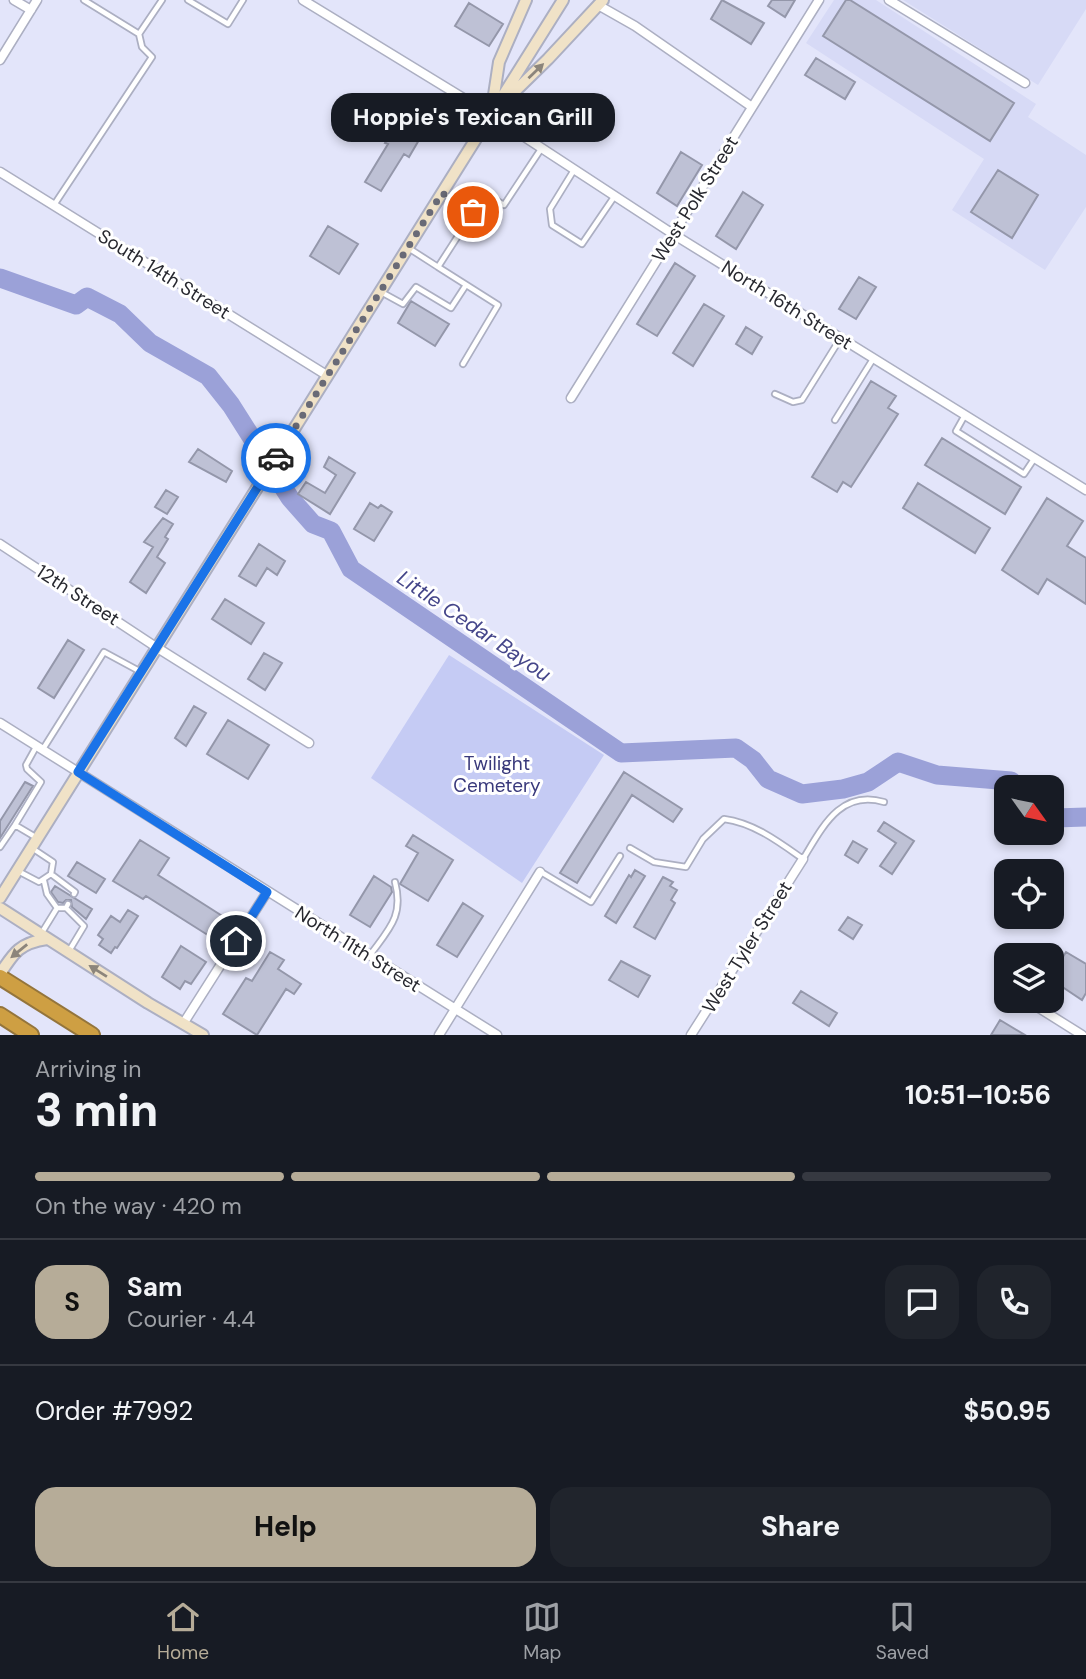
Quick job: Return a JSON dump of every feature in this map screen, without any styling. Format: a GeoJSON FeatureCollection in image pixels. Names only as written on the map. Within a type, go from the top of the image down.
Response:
{"type":"FeatureCollection","features":[{"type":"Feature","properties":{"kind":"highway"},"geometry":{"type":"LineString","coordinates":[[0,976],[92,1035]]}},
{"type":"Feature","properties":{"kind":"highway"},"geometry":{"type":"LineString","coordinates":[[0,1015],[25,1031]]}},
{"type":"Feature","properties":{"kind":"main road"},"geometry":{"type":"LineString","coordinates":[[491,115],[499,62],[526,0]]}},
{"type":"Feature","properties":{"kind":"main road"},"geometry":{"type":"LineString","coordinates":[[0,898],[563,0]]}},
{"type":"Feature","properties":{"kind":"main road"},"geometry":{"type":"LineString","coordinates":[[491,115],[601,3]]}},
{"type":"Feature","properties":{"kind":"main road"},"geometry":{"type":"LineString","coordinates":[[0,908],[202,1035]]}},
{"type":"Feature","properties":{"kind":"main road"},"geometry":{"type":"LineString","coordinates":[[0,976],[10,958],[24,945],[44,937]]}},
{"type":"Feature","properties":{"kind":"street"},"geometry":{"type":"LineString","coordinates":[[14,0],[31,10]]}},
{"type":"Feature","properties":{"kind":"street"},"geometry":{"type":"LineString","coordinates":[[0,60],[37,0]]}},
{"type":"Feature","properties":{"kind":"street","name":"North 16th Street"},"geometry":{"type":"LineString","coordinates":[[303,0],[491,115],[673,234],[1086,490]]}},
{"type":"Feature","properties":{"kind":"street","name":"West Polk Street"},"geometry":{"type":"LineString","coordinates":[[571,398],[819,0]]}},
{"type":"Feature","properties":{"kind":"street"},"geometry":{"type":"LineString","coordinates":[[889,0],[1025,83]]}},
{"type":"Feature","properties":{"kind":"street"},"geometry":{"type":"LineString","coordinates":[[601,3],[752,107]]}},
{"type":"Feature","properties":{"kind":"street","name":"South 14th Street"},"geometry":{"type":"LineString","coordinates":[[0,172],[328,376]]}},
{"type":"Feature","properties":{"kind":"street","name":"12th Street"},"geometry":{"type":"LineString","coordinates":[[0,544],[156,647],[309,743]]}},
{"type":"Feature","properties":{"kind":"street","name":"North 11th Street"},"geometry":{"type":"LineString","coordinates":[[0,723],[497,1035]]}},
{"type":"Feature","properties":{"kind":"street","name":"West Tyler Street"},"geometry":{"type":"LineString","coordinates":[[691,1035],[803,859]]}},
{"type":"Feature","properties":{"kind":"street"},"geometry":{"type":"LineString","coordinates":[[439,1035],[540,872]]}},
{"type":"Feature","properties":{"kind":"street"},"geometry":{"type":"LineString","coordinates":[[183,1024],[267,892]]}},
{"type":"Feature","properties":{"kind":"street"},"geometry":{"type":"LineString","coordinates":[[1047,1013],[1082,1035]]}},
{"type":"Feature","properties":{"kind":"lane"},"geometry":{"type":"LineString","coordinates":[[54,205],[152,57],[142,47],[139,34],[84,0]]}},
{"type":"Feature","properties":{"kind":"lane"},"geometry":{"type":"LineString","coordinates":[[139,34],[162,0]]}},
{"type":"Feature","properties":{"kind":"lane"},"geometry":{"type":"LineString","coordinates":[[188,0],[228,24],[243,0]]}},
{"type":"Feature","properties":{"kind":"lane"},"geometry":{"type":"LineString","coordinates":[[438,267],[485,194],[504,205],[541,148]]}},
{"type":"Feature","properties":{"kind":"lane"},"geometry":{"type":"LineString","coordinates":[[575,170],[550,209],[552,225],[562,232],[582,244],[615,196]]}},
{"type":"Feature","properties":{"kind":"lane"},"geometry":{"type":"LineString","coordinates":[[442,193],[473,212]]}},
{"type":"Feature","properties":{"kind":"lane"},"geometry":{"type":"LineString","coordinates":[[407,247],[498,305],[463,364]]}},
{"type":"Feature","properties":{"kind":"lane"},"geometry":{"type":"LineString","coordinates":[[380,291],[403,304],[415,286],[451,308],[466,285]]}},
{"type":"Feature","properties":{"kind":"lane"},"geometry":{"type":"LineString","coordinates":[[775,394],[793,402],[802,400],[841,338]]}},
{"type":"Feature","properties":{"kind":"lane"},"geometry":{"type":"LineString","coordinates":[[835,420],[873,358]]}},
{"type":"Feature","properties":{"kind":"lane"},"geometry":{"type":"LineString","coordinates":[[965,415],[956,431],[1024,474],[1034,458]]}},
{"type":"Feature","properties":{"kind":"lane"},"geometry":{"type":"LineString","coordinates":[[0,847],[41,782],[26,765],[104,652],[141,672]]}},
{"type":"Feature","properties":{"kind":"lane"},"geometry":{"type":"LineString","coordinates":[[630,848],[654,862],[686,867],[703,839],[724,819],[736,821],[765,834],[803,859],[835,811],[858,801],[874,799],[884,802]]}},
{"type":"Feature","properties":{"kind":"lane"},"geometry":{"type":"LineString","coordinates":[[15,825],[52,862],[51,874],[44,881],[38,882],[17,871]]}},
{"type":"Feature","properties":{"kind":"lane"},"geometry":{"type":"LineString","coordinates":[[540,872],[591,902],[620,856]]}},
{"type":"Feature","properties":{"kind":"lane"},"geometry":{"type":"LineString","coordinates":[[51,874],[75,892],[74,894]]}},
{"type":"Feature","properties":{"kind":"lane"},"geometry":{"type":"LineString","coordinates":[[44,881],[47,894],[57,908]]}},
{"type":"Feature","properties":{"kind":"lane"},"geometry":{"type":"LineString","coordinates":[[369,956],[392,925],[399,906],[395,882]]}},
{"type":"Feature","properties":{"kind":"lane"},"geometry":{"type":"LineString","coordinates":[[57,908],[67,906],[84,926],[68,953]]}},
{"type":"Feature","properties":{"kind":"lane"},"geometry":{"type":"LineString","coordinates":[[44,937],[57,908]]}},
{"type":"Feature","properties":{"kind":"shaded area"},"geometry":{"type":"Polygon","coordinates":[[[834,0],[876,0],[1036,104],[1028,117],[1086,155],[1086,207],[1045,270],[952,210],[984,159],[806,43],[834,0]]]}},
{"type":"Feature","properties":{"kind":"shaded area"},"geometry":{"type":"Polygon","coordinates":[[[903,0],[1086,0],[1086,9],[1038,85],[903,0]]]}},
{"type":"Feature","properties":{"kind":"green space","name":"Twilight Cemetery"},"geometry":{"type":"Polygon","coordinates":[[[449,655],[604,755],[522,883],[371,778],[449,655]]]}},
{"type":"Feature","properties":{"kind":"building"},"geometry":{"type":"Polygon","coordinates":[[[722,0],[764,23],[751,44],[711,19],[722,0]]]}},
{"type":"Feature","properties":{"kind":"building"},"geometry":{"type":"Polygon","coordinates":[[[772,0],[795,0],[785,17],[768,6],[772,0]]]}},
{"type":"Feature","properties":{"kind":"building"},"geometry":{"type":"Polygon","coordinates":[[[846,0],[1014,103],[990,141],[823,36],[846,0]]]}},
{"type":"Feature","properties":{"kind":"building"},"geometry":{"type":"Polygon","coordinates":[[[469,3],[503,24],[489,46],[455,26],[469,3]]]}},
{"type":"Feature","properties":{"kind":"building"},"geometry":{"type":"Polygon","coordinates":[[[816,58],[855,82],[845,99],[805,75],[816,58]]]}},
{"type":"Feature","properties":{"kind":"building"},"geometry":{"type":"Polygon","coordinates":[[[400,118],[423,133],[409,157],[404,154],[381,191],[365,182],[400,118]]]}},
{"type":"Feature","properties":{"kind":"building"},"geometry":{"type":"Polygon","coordinates":[[[681,152],[702,165],[677,206],[657,193],[681,152]]]}},
{"type":"Feature","properties":{"kind":"building"},"geometry":{"type":"Polygon","coordinates":[[[998,170],[1038,195],[1012,238],[971,212],[998,170]]]}},
{"type":"Feature","properties":{"kind":"building"},"geometry":{"type":"Polygon","coordinates":[[[743,192],[763,205],[736,249],[716,236],[743,192]]]}},
{"type":"Feature","properties":{"kind":"building"},"geometry":{"type":"Polygon","coordinates":[[[328,226],[358,244],[339,274],[310,256],[328,226]]]}},
{"type":"Feature","properties":{"kind":"building"},"geometry":{"type":"Polygon","coordinates":[[[675,263],[695,276],[657,336],[637,324],[675,263]]]}},
{"type":"Feature","properties":{"kind":"building"},"geometry":{"type":"Polygon","coordinates":[[[859,277],[876,287],[856,319],[839,309],[859,277]]]}},
{"type":"Feature","properties":{"kind":"building"},"geometry":{"type":"Polygon","coordinates":[[[411,301],[449,324],[435,346],[398,323],[411,301]]]}},
{"type":"Feature","properties":{"kind":"building"},"geometry":{"type":"Polygon","coordinates":[[[704,304],[724,316],[693,366],[673,353],[704,304]]]}},
{"type":"Feature","properties":{"kind":"building"},"geometry":{"type":"Polygon","coordinates":[[[746,327],[762,337],[752,354],[736,344],[746,327]]]}},
{"type":"Feature","properties":{"kind":"building"},"geometry":{"type":"Polygon","coordinates":[[[871,381],[896,396],[888,408],[898,414],[851,487],[843,482],[837,492],[812,477],[871,381]]]}},
{"type":"Feature","properties":{"kind":"building"},"geometry":{"type":"Polygon","coordinates":[[[942,438],[1021,487],[1005,514],[925,465],[942,438]]]}},
{"type":"Feature","properties":{"kind":"building"},"geometry":{"type":"Polygon","coordinates":[[[198,449],[232,471],[226,482],[189,462],[198,449]]]}},
{"type":"Feature","properties":{"kind":"building"},"geometry":{"type":"Polygon","coordinates":[[[329,457],[355,473],[330,514],[298,494],[306,482],[325,493],[336,475],[324,467],[329,457]]]}},
{"type":"Feature","properties":{"kind":"building"},"geometry":{"type":"Polygon","coordinates":[[[918,483],[990,528],[975,553],[903,508],[918,483]]]}},
{"type":"Feature","properties":{"kind":"building"},"geometry":{"type":"Polygon","coordinates":[[[166,490],[178,497],[167,514],[155,507],[166,490]]]}},
{"type":"Feature","properties":{"kind":"building"},"geometry":{"type":"Polygon","coordinates":[[[1047,498],[1083,521],[1067,546],[1086,558],[1086,604],[1047,579],[1038,594],[1002,570],[1047,498]]]}},
{"type":"Feature","properties":{"kind":"building"},"geometry":{"type":"Polygon","coordinates":[[[370,503],[378,508],[381,505],[392,512],[374,541],[354,529],[370,503]]]}},
{"type":"Feature","properties":{"kind":"building"},"geometry":{"type":"Polygon","coordinates":[[[163,518],[173,524],[157,557],[165,563],[146,593],[130,582],[153,547],[144,542],[163,518]]]}},
{"type":"Feature","properties":{"kind":"building"},"geometry":{"type":"Polygon","coordinates":[[[259,544],[285,561],[277,575],[267,568],[256,586],[239,576],[259,544]]]}},
{"type":"Feature","properties":{"kind":"building"},"geometry":{"type":"Polygon","coordinates":[[[225,599],[264,623],[251,644],[212,619],[225,599]]]}},
{"type":"Feature","properties":{"kind":"building"},"geometry":{"type":"Polygon","coordinates":[[[68,640],[84,650],[54,698],[38,688],[68,640]]]}},
{"type":"Feature","properties":{"kind":"building"},"geometry":{"type":"Polygon","coordinates":[[[264,653],[282,663],[265,690],[248,679],[264,653]]]}},
{"type":"Feature","properties":{"kind":"building"},"geometry":{"type":"Polygon","coordinates":[[[194,706],[206,713],[186,746],[175,738],[194,706]]]}},
{"type":"Feature","properties":{"kind":"building"},"geometry":{"type":"Polygon","coordinates":[[[228,720],[269,745],[248,779],[207,754],[228,720]]]}},
{"type":"Feature","properties":{"kind":"building"},"geometry":{"type":"Polygon","coordinates":[[[624,772],[682,809],[673,822],[632,795],[577,883],[560,873],[624,772]]]}},
{"type":"Feature","properties":{"kind":"building"},"geometry":{"type":"Polygon","coordinates":[[[25,782],[33,786],[0,838],[0,821],[25,782]]]}},
{"type":"Feature","properties":{"kind":"building"},"geometry":{"type":"Polygon","coordinates":[[[884,822],[914,841],[892,874],[880,866],[896,843],[878,831],[884,822]]]}},
{"type":"Feature","properties":{"kind":"building"},"geometry":{"type":"Polygon","coordinates":[[[413,835],[453,860],[428,901],[400,884],[418,853],[406,846],[413,835]]]}},
{"type":"Feature","properties":{"kind":"building"},"geometry":{"type":"Polygon","coordinates":[[[140,840],[169,858],[158,875],[227,919],[214,939],[146,896],[143,899],[113,881],[140,840]]]}},
{"type":"Feature","properties":{"kind":"building"},"geometry":{"type":"Polygon","coordinates":[[[853,841],[867,849],[858,863],[845,855],[853,841]]]}},
{"type":"Feature","properties":{"kind":"building"},"geometry":{"type":"Polygon","coordinates":[[[77,862],[105,879],[96,893],[68,876],[77,862]]]}},
{"type":"Feature","properties":{"kind":"building"},"geometry":{"type":"Polygon","coordinates":[[[635,870],[645,876],[616,923],[605,916],[629,875],[631,877],[635,870]]]}},
{"type":"Feature","properties":{"kind":"building"},"geometry":{"type":"Polygon","coordinates":[[[374,876],[391,887],[392,892],[370,927],[350,915],[374,876]]]}},
{"type":"Feature","properties":{"kind":"building"},"geometry":{"type":"Polygon","coordinates":[[[663,877],[673,882],[670,886],[677,890],[671,900],[675,903],[655,939],[634,927],[663,877]]]}},
{"type":"Feature","properties":{"kind":"building"},"geometry":{"type":"Polygon","coordinates":[[[55,886],[92,909],[86,919],[72,907],[71,900],[58,902],[51,892],[55,886]]]}},
{"type":"Feature","properties":{"kind":"building"},"geometry":{"type":"Polygon","coordinates":[[[463,903],[483,916],[457,957],[437,945],[463,903]]]}},
{"type":"Feature","properties":{"kind":"building"},"geometry":{"type":"Polygon","coordinates":[[[128,910],[138,916],[111,953],[99,945],[103,939],[98,935],[111,916],[120,922],[128,910]]]}},
{"type":"Feature","properties":{"kind":"building"},"geometry":{"type":"Polygon","coordinates":[[[848,917],[862,925],[853,939],[839,930],[848,917]]]}},
{"type":"Feature","properties":{"kind":"building"},"geometry":{"type":"Polygon","coordinates":[[[181,946],[206,962],[191,984],[185,981],[180,989],[162,977],[181,946]]]}},
{"type":"Feature","properties":{"kind":"building"},"geometry":{"type":"Polygon","coordinates":[[[270,952],[284,960],[278,969],[301,984],[294,994],[286,989],[257,1035],[223,1014],[246,978],[252,981],[270,952]]]}},
{"type":"Feature","properties":{"kind":"building"},"geometry":{"type":"Polygon","coordinates":[[[1066,952],[1086,964],[1086,993],[1082,1000],[1064,988],[1066,952]]]}},
{"type":"Feature","properties":{"kind":"building"},"geometry":{"type":"Polygon","coordinates":[[[621,961],[650,976],[638,997],[609,980],[621,961]]]}},
{"type":"Feature","properties":{"kind":"building"},"geometry":{"type":"Polygon","coordinates":[[[801,991],[837,1013],[829,1026],[793,1003],[801,991]]]}},
{"type":"Feature","properties":{"kind":"building"},"geometry":{"type":"Polygon","coordinates":[[[1000,1020],[1025,1035],[991,1035],[1000,1020]]]}},
{"type":"Feature","properties":{"kind":"waterway","name":"Little Cedar Bayou"},"geometry":{"type":"LineString","coordinates":[[0,278],[76,305],[87,297],[120,314],[150,343],[208,376],[231,405],[290,498],[313,524],[331,531],[351,569],[621,753],[736,748],[753,760],[768,779],[802,794],[843,789],[868,782],[898,762],[937,775],[994,780]]}},
{"type":"Feature","properties":{"kind":"waterway","name":"Little Cedar Bayou"},"geometry":{"type":"LineString","coordinates":[[1064,818],[1086,817]]}},
{"type":"Feature","properties":{"kind":"way so far"},"geometry":{"type":"LineString","coordinates":[[276,458],[442,193],[473,212]]}},
{"type":"Feature","properties":{"kind":"place","name":"Hoppie's Texican Grill"},"geometry":{"type":"Point","coordinates":[473,212]}},
{"type":"Feature","properties":{"kind":"route"},"geometry":{"type":"LineString","coordinates":[[236,941],[267,892],[78,772],[276,458]]}}]}
